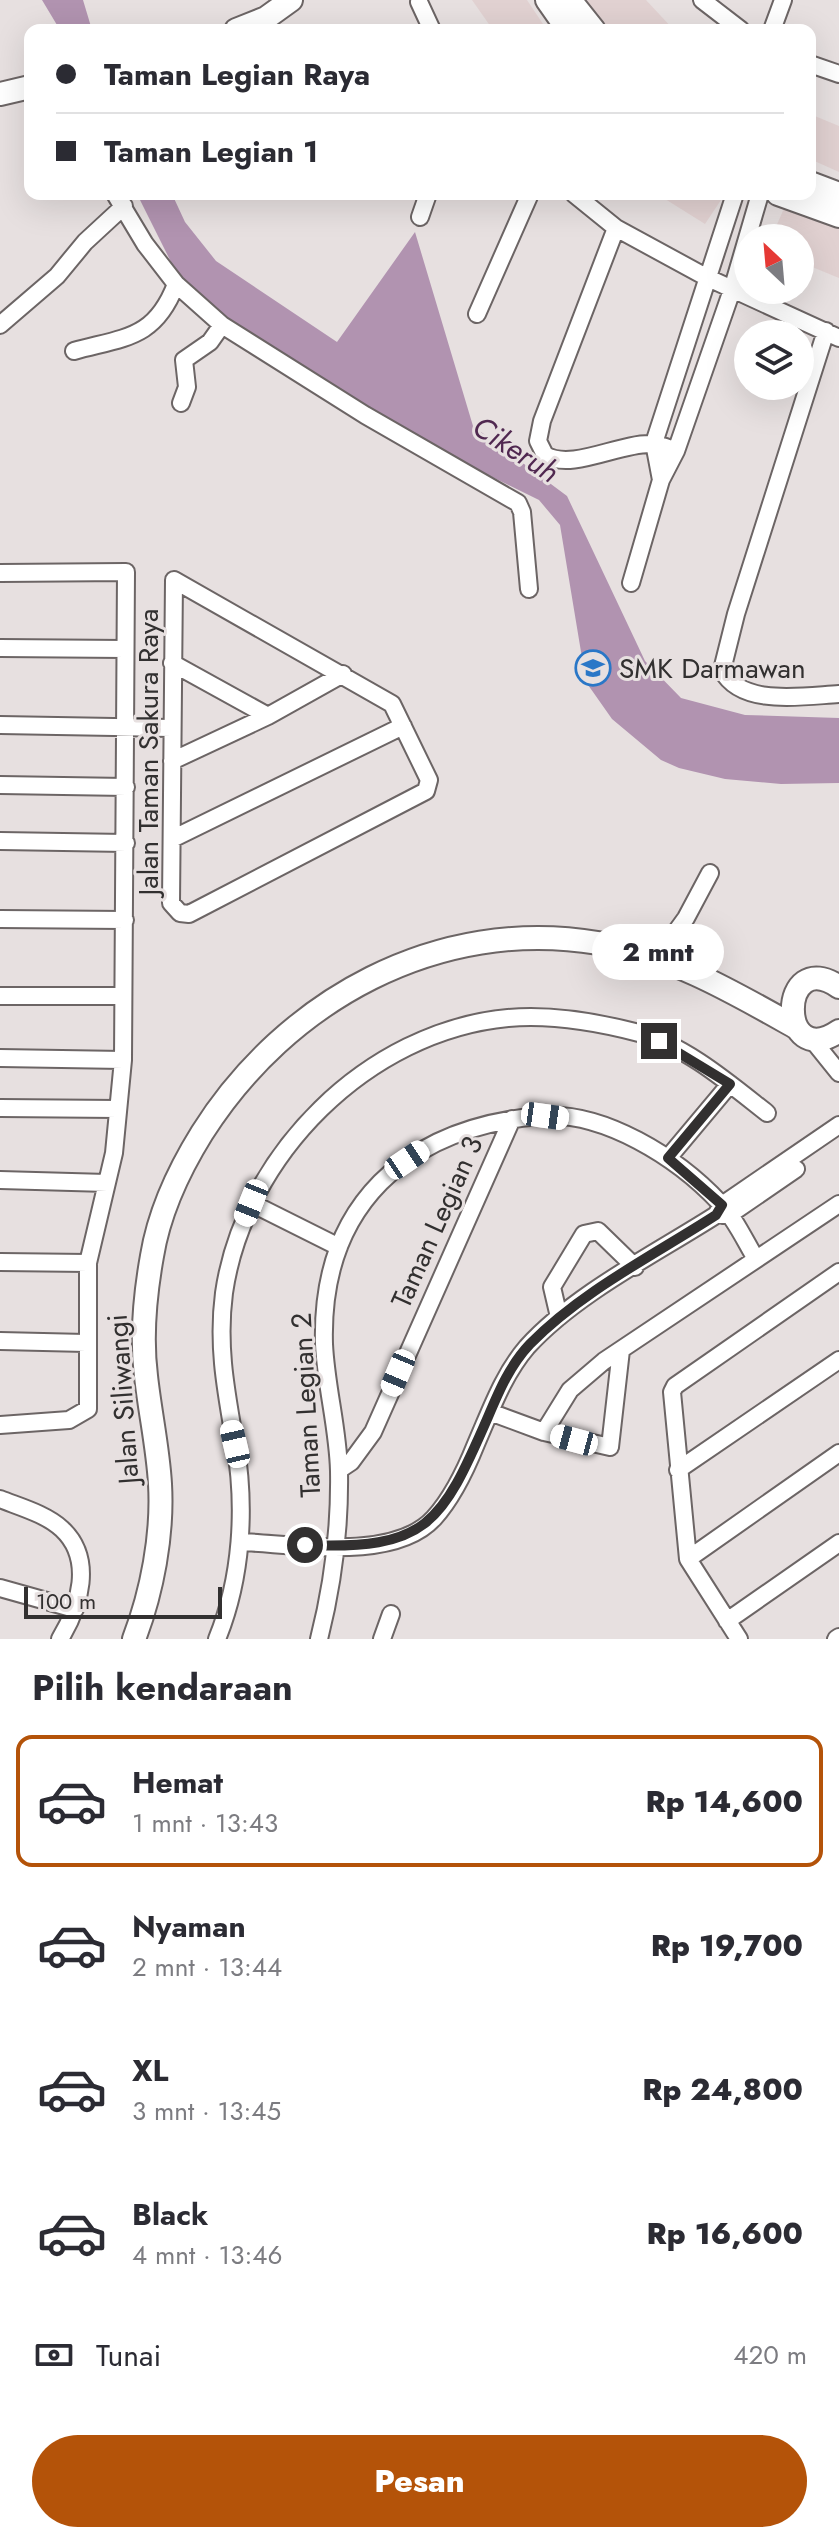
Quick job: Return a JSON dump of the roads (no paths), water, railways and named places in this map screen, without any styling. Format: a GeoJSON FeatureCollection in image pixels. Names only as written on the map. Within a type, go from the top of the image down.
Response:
{"type":"FeatureCollection","features":[{"type":"Feature","properties":{"kind":"main road"},"geometry":{"type":"LineString","coordinates":[[547,0],[564,24]]}},
{"type":"Feature","properties":{"kind":"main road"},"geometry":{"type":"LineString","coordinates":[[570,0],[589,24]]}},
{"type":"Feature","properties":{"kind":"main road"},"geometry":{"type":"LineString","coordinates":[[251,24],[266,18],[288,1]]}},
{"type":"Feature","properties":{"kind":"main road"},"geometry":{"type":"LineString","coordinates":[[0,94],[24,88]]}},
{"type":"Feature","properties":{"kind":"main road"},"geometry":{"type":"LineString","coordinates":[[816,185],[839,194]]}},
{"type":"Feature","properties":{"kind":"main road"},"geometry":{"type":"LineString","coordinates":[[795,200],[839,216]]}},
{"type":"Feature","properties":{"kind":"main road","name":"Jalan Siliwangi"},"geometry":{"type":"LineString","coordinates":[[134,1639],[159,1533],[158,1451],[144,1342],[152,1252],[165,1205],[191,1151],[220,1104],[256,1061],[290,1029],[334,997],[414,959],[473,944],[531,939],[598,943],[657,958],[719,984],[763,996],[796,993]]}},
{"type":"Feature","properties":{"kind":"main road"},"geometry":{"type":"LineString","coordinates":[[833,981],[807,983],[796,993],[790,1007],[803,1033],[825,1038],[839,1031]]}},
{"type":"Feature","properties":{"kind":"main road","name":"Jalan Siliwangi"},"geometry":{"type":"LineString","coordinates":[[719,984],[803,1033]]}},
{"type":"Feature","properties":{"kind":"street"},"geometry":{"type":"LineString","coordinates":[[702,0],[733,24]]}},
{"type":"Feature","properties":{"kind":"street"},"geometry":{"type":"LineString","coordinates":[[774,24],[783,0]]}},
{"type":"Feature","properties":{"kind":"street"},"geometry":{"type":"LineString","coordinates":[[419,2],[429,24]]}},
{"type":"Feature","properties":{"kind":"street"},"geometry":{"type":"LineString","coordinates":[[816,66],[839,74]]}},
{"type":"Feature","properties":{"kind":"street"},"geometry":{"type":"LineString","coordinates":[[0,325],[57,276],[120,200],[145,244],[176,284],[222,325],[365,415],[511,496],[522,512],[529,589]]}},
{"type":"Feature","properties":{"kind":"street"},"geometry":{"type":"LineString","coordinates":[[420,217],[426,200]]}},
{"type":"Feature","properties":{"kind":"street"},"geometry":{"type":"LineString","coordinates":[[477,314],[527,200]]}},
{"type":"Feature","properties":{"kind":"street"},"geometry":{"type":"LineString","coordinates":[[581,200],[616,228],[706,277],[833,335],[722,660],[729,683],[754,694],[839,694]]}},
{"type":"Feature","properties":{"kind":"street"},"geometry":{"type":"LineString","coordinates":[[661,480],[654,443],[733,200]]}},
{"type":"Feature","properties":{"kind":"street"},"geometry":{"type":"LineString","coordinates":[[631,583],[661,480],[676,451],[732,290],[758,200]]}},
{"type":"Feature","properties":{"kind":"street"},"geometry":{"type":"LineString","coordinates":[[616,228],[542,421],[538,441],[545,455],[562,462],[654,443],[676,451]]}},
{"type":"Feature","properties":{"kind":"street"},"geometry":{"type":"LineString","coordinates":[[74,351],[148,328],[160,318],[176,284]]}},
{"type":"Feature","properties":{"kind":"street"},"geometry":{"type":"LineString","coordinates":[[181,403],[187,387],[184,360],[210,342],[222,325]]}},
{"type":"Feature","properties":{"kind":"street"},"geometry":{"type":"LineString","coordinates":[[0,573],[126,572],[127,727],[123,1060],[114,1153],[88,1263],[88,1409],[69,1420],[0,1425]]}},
{"type":"Feature","properties":{"kind":"street","name":"Jalan Taman Sakura Raya"},"geometry":{"type":"LineString","coordinates":[[343,674],[174,580],[171,903],[180,913],[189,914],[426,791],[429,780],[403,726]]}},
{"type":"Feature","properties":{"kind":"street"},"geometry":{"type":"LineString","coordinates":[[0,648],[125,649]]}},
{"type":"Feature","properties":{"kind":"street"},"geometry":{"type":"LineString","coordinates":[[172,663],[268,716]]}},
{"type":"Feature","properties":{"kind":"street"},"geometry":{"type":"LineString","coordinates":[[172,761],[268,716],[343,674],[392,704],[403,726],[172,839]]}},
{"type":"Feature","properties":{"kind":"street"},"geometry":{"type":"LineString","coordinates":[[0,725],[171,728]]}},
{"type":"Feature","properties":{"kind":"street"},"geometry":{"type":"LineString","coordinates":[[0,785],[126,787]]}},
{"type":"Feature","properties":{"kind":"street"},"geometry":{"type":"LineString","coordinates":[[0,841],[126,843]]}},
{"type":"Feature","properties":{"kind":"street"},"geometry":{"type":"LineString","coordinates":[[657,958],[681,926],[710,873]]}},
{"type":"Feature","properties":{"kind":"street"},"geometry":{"type":"LineString","coordinates":[[0,919],[125,920]]}},
{"type":"Feature","properties":{"kind":"street"},"geometry":{"type":"LineString","coordinates":[[0,996],[123,996]]}},
{"type":"Feature","properties":{"kind":"street"},"geometry":{"type":"LineString","coordinates":[[217,1639],[241,1542],[235,1444],[221,1371],[220,1333],[232,1254],[251,1203],[288,1146],[337,1092],[366,1070],[413,1047],[487,1021],[556,1017],[641,1034],[730,1084],[767,1113]]}},
{"type":"Feature","properties":{"kind":"street"},"geometry":{"type":"LineString","coordinates":[[803,1033],[839,1073]]}},
{"type":"Feature","properties":{"kind":"street"},"geometry":{"type":"LineString","coordinates":[[0,1058],[123,1060]]}},
{"type":"Feature","properties":{"kind":"street"},"geometry":{"type":"LineString","coordinates":[[668,1158],[730,1084]]}},
{"type":"Feature","properties":{"kind":"street"},"geometry":{"type":"LineString","coordinates":[[0,1108],[118,1109]]}},
{"type":"Feature","properties":{"kind":"street","name":"Taman Legian 2"},"geometry":{"type":"LineString","coordinates":[[319,1639],[336,1546],[339,1470],[324,1340],[330,1280],[339,1247],[372,1190],[393,1169],[451,1133],[512,1119],[545,1116],[590,1123],[639,1140],[668,1158],[722,1212],[756,1259]]}},
{"type":"Feature","properties":{"kind":"street","name":"Taman Legian 3"},"geometry":{"type":"LineString","coordinates":[[339,1470],[351,1462],[373,1432],[512,1119]]}},
{"type":"Feature","properties":{"kind":"street"},"geometry":{"type":"LineString","coordinates":[[781,1172],[839,1125]]}},
{"type":"Feature","properties":{"kind":"street"},"geometry":{"type":"LineString","coordinates":[[241,1542],[380,1545],[418,1531],[434,1518],[468,1464],[513,1365],[559,1317],[781,1172],[839,1139]]}},
{"type":"Feature","properties":{"kind":"street"},"geometry":{"type":"LineString","coordinates":[[0,1180],[107,1183]]}},
{"type":"Feature","properties":{"kind":"street"},"geometry":{"type":"LineString","coordinates":[[251,1203],[339,1247]]}},
{"type":"Feature","properties":{"kind":"street"},"geometry":{"type":"LineString","coordinates":[[544,1432],[570,1390],[621,1350],[839,1204]]}},
{"type":"Feature","properties":{"kind":"street"},"geometry":{"type":"LineString","coordinates":[[559,1317],[552,1287],[584,1234],[598,1231],[635,1267]]}},
{"type":"Feature","properties":{"kind":"street"},"geometry":{"type":"LineString","coordinates":[[0,1262],[88,1263]]}},
{"type":"Feature","properties":{"kind":"street"},"geometry":{"type":"LineString","coordinates":[[739,1639],[688,1559],[672,1397],[675,1386],[839,1272]]}},
{"type":"Feature","properties":{"kind":"street"},"geometry":{"type":"LineString","coordinates":[[0,1341],[86,1343]]}},
{"type":"Feature","properties":{"kind":"street"},"geometry":{"type":"LineString","coordinates":[[490,1412],[544,1432],[610,1447],[621,1350]]}},
{"type":"Feature","properties":{"kind":"street"},"geometry":{"type":"LineString","coordinates":[[678,1470],[839,1360]]}},
{"type":"Feature","properties":{"kind":"street"},"geometry":{"type":"LineString","coordinates":[[688,1559],[839,1453]]}},
{"type":"Feature","properties":{"kind":"street"},"geometry":{"type":"LineString","coordinates":[[0,1499],[47,1519],[69,1538],[80,1562],[81,1591],[60,1639]]}},
{"type":"Feature","properties":{"kind":"street"},"geometry":{"type":"LineString","coordinates":[[727,1621],[839,1543]]}},
{"type":"Feature","properties":{"kind":"street"},"geometry":{"type":"LineString","coordinates":[[0,1588],[75,1609]]}},
{"type":"Feature","properties":{"kind":"street"},"geometry":{"type":"LineString","coordinates":[[382,1639],[391,1614]]}},
{"type":"Feature","properties":{"kind":"place","name":"SMK Darmawan"},"geometry":{"type":"Point","coordinates":[593,668]}},
{"type":"Feature","properties":{"kind":"water label","name":"Cikeruh"},"geometry":{"type":"Point","coordinates":[516,449]}}]}
